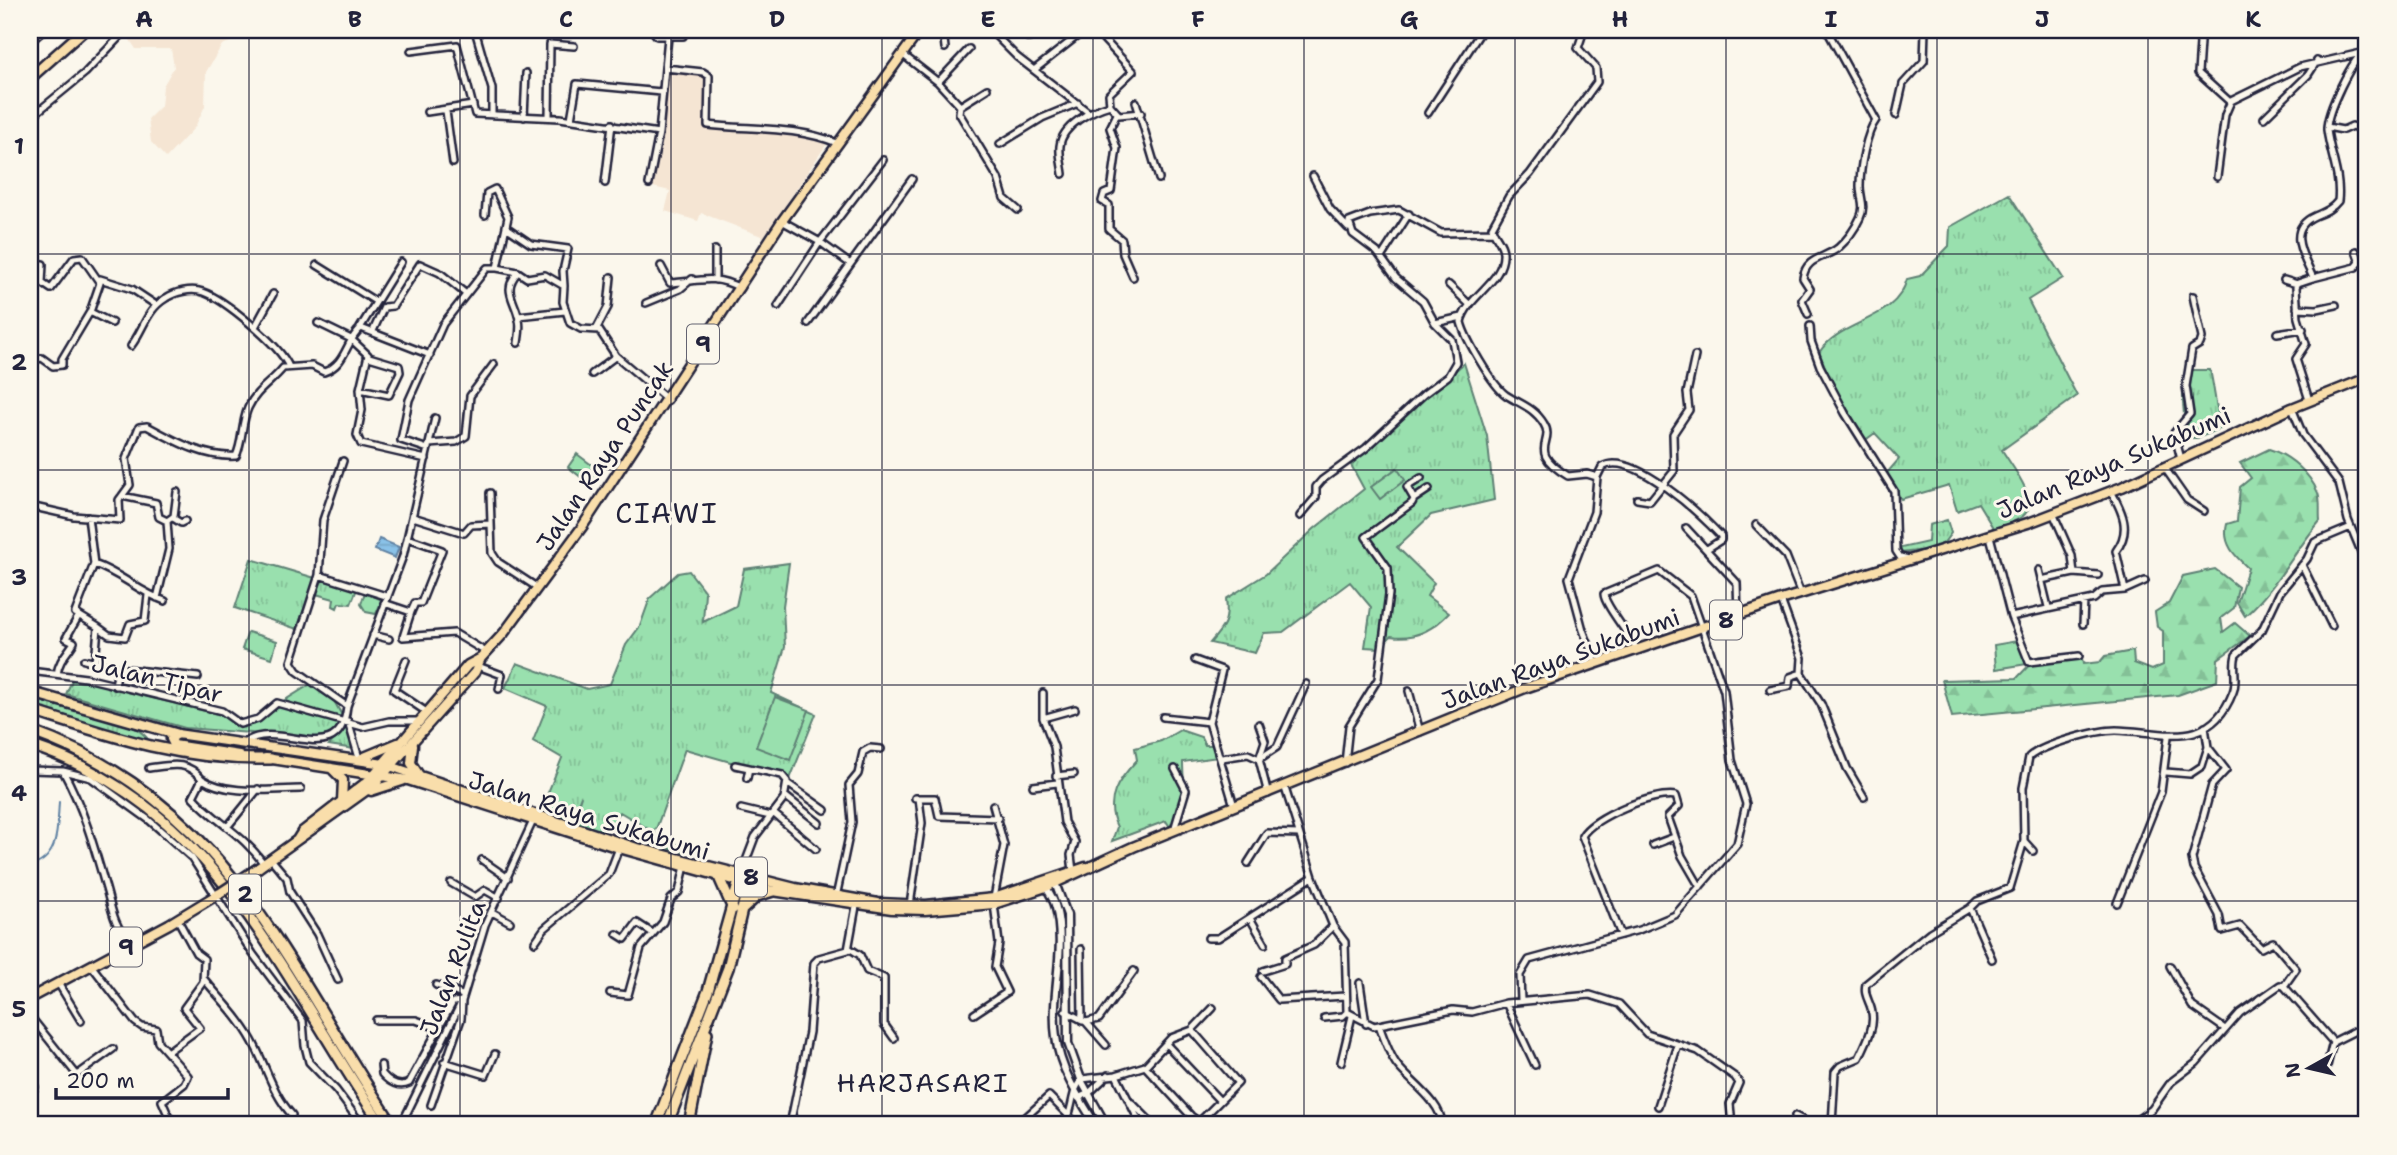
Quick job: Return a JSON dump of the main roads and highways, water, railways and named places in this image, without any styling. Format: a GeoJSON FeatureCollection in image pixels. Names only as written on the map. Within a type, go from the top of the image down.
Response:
{"type":"FeatureCollection","features":[{"type":"Feature","properties":{"kind":"highway"},"geometry":{"type":"LineString","coordinates":[[30,78],[84,30]]}},
{"type":"Feature","properties":{"kind":"highway","name":"Jalan Raya Puncak"},"geometry":{"type":"LineString","coordinates":[[482,658],[538,588],[668,400],[782,221],[920,30]]}},
{"type":"Feature","properties":{"kind":"highway","name":"Jalan Raya Sukabumi"},"geometry":{"type":"LineString","coordinates":[[422,778],[613,841],[744,879],[857,903],[925,910],[994,901],[1054,881],[1174,830],[1636,648],[1990,536],[2111,491],[2309,400],[2367,378]]}},
{"type":"Feature","properties":{"kind":"highway","name":"9"},"geometry":{"type":"LineString","coordinates":[[389,765],[403,740],[468,665],[482,658]]}},
{"type":"Feature","properties":{"kind":"highway","name":"9"},"geometry":{"type":"LineString","coordinates":[[30,998],[178,919],[361,796],[389,765],[414,743],[482,658]]}},
{"type":"Feature","properties":{"kind":"highway"},"geometry":{"type":"LineString","coordinates":[[30,692],[177,734],[359,758],[389,765]]}},
{"type":"Feature","properties":{"kind":"highway"},"geometry":{"type":"LineString","coordinates":[[30,710],[153,749],[230,759],[271,759]]}},
{"type":"Feature","properties":{"kind":"highway"},"geometry":{"type":"LineString","coordinates":[[153,749],[162,738],[156,729]]}},
{"type":"Feature","properties":{"kind":"highway","name":"2"},"geometry":{"type":"LineString","coordinates":[[30,731],[94,758],[125,776],[160,801],[216,856],[291,961],[393,1125]]}},
{"type":"Feature","properties":{"kind":"highway"},"geometry":{"type":"LineString","coordinates":[[177,734],[171,739],[174,746],[380,775]]}},
{"type":"Feature","properties":{"kind":"highway"},"geometry":{"type":"LineString","coordinates":[[359,758],[381,752],[403,740]]}},
{"type":"Feature","properties":{"kind":"highway"},"geometry":{"type":"LineString","coordinates":[[414,743],[411,763],[422,778]]}},
{"type":"Feature","properties":{"kind":"highway","name":"2"},"geometry":{"type":"LineString","coordinates":[[30,746],[83,767],[117,786],[151,809],[208,862],[257,928],[381,1124]]}},
{"type":"Feature","properties":{"kind":"highway","name":"8"},"geometry":{"type":"LineString","coordinates":[[389,765],[422,778]]}},
{"type":"Feature","properties":{"kind":"highway"},"geometry":{"type":"LineString","coordinates":[[327,767],[337,771],[343,780],[344,794],[340,804]]}},
{"type":"Feature","properties":{"kind":"highway","name":"9"},"geometry":{"type":"LineString","coordinates":[[297,840],[302,832],[380,775]]}},
{"type":"Feature","properties":{"kind":"highway","name":"8"},"geometry":{"type":"LineString","coordinates":[[380,775],[408,780]]}},
{"type":"Feature","properties":{"kind":"highway"},"geometry":{"type":"LineString","coordinates":[[361,796],[408,780]]}},
{"type":"Feature","properties":{"kind":"highway","name":"Jalan Raya Sukabumi"},"geometry":{"type":"LineString","coordinates":[[408,780],[619,848],[685,863],[718,876],[744,879],[774,891],[836,898]]}},
{"type":"Feature","properties":{"kind":"highway","name":"Jalan Raya Sukabumi"},"geometry":{"type":"LineString","coordinates":[[1054,881],[1086,867]]}},
{"type":"Feature","properties":{"kind":"highway"},"geometry":{"type":"LineString","coordinates":[[718,876],[737,911]]}},
{"type":"Feature","properties":{"kind":"highway"},"geometry":{"type":"LineString","coordinates":[[667,1125],[728,968],[744,879]]}},
{"type":"Feature","properties":{"kind":"highway"},"geometry":{"type":"LineString","coordinates":[[656,1125],[737,911],[757,896],[774,891]]}},
{"type":"Feature","properties":{"kind":"highway","name":"Jalan Raya Sukabumi"},"geometry":{"type":"LineString","coordinates":[[857,903],[910,905],[994,901]]}},
{"type":"Feature","properties":{"kind":"highway"},"geometry":{"type":"LineString","coordinates":[[689,1125],[705,1055],[708,1025]]}},
{"type":"Feature","properties":{"kind":"water"},"geometry":{"type":"Polygon","coordinates":[[[379,539],[399,547],[395,558],[375,550],[379,539]]]}},
{"type":"Feature","properties":{"kind":"waterway"},"geometry":{"type":"LineString","coordinates":[[30,866],[47,857],[52,849],[57,831],[59,802]]}},
{"type":"Feature","properties":{"kind":"district","name":"CIAWI"},"geometry":{"type":"Point","coordinates":[667,513]}},
{"type":"Feature","properties":{"kind":"district","name":"HARJASARI"},"geometry":{"type":"Point","coordinates":[923,1082]}}]}
